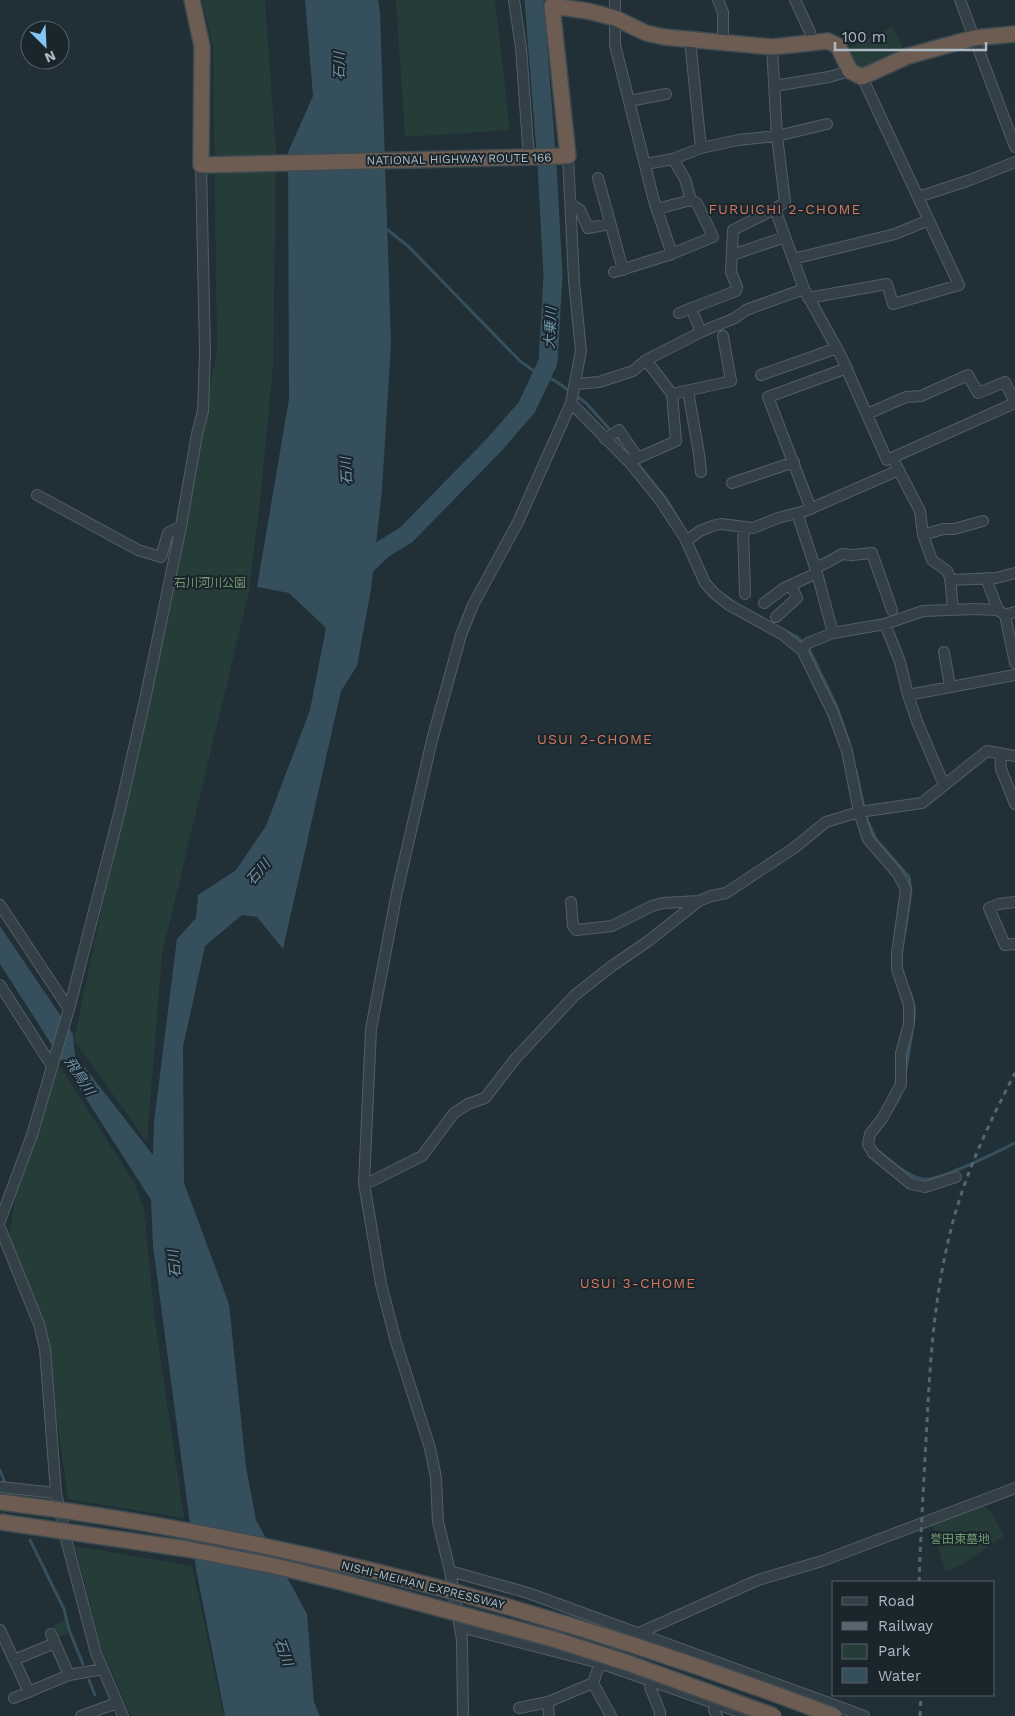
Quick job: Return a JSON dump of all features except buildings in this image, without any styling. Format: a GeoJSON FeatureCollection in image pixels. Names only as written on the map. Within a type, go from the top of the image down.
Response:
{"type":"FeatureCollection","features":[{"type":"Feature","properties":{"kind":"highway"},"geometry":{"type":"LineString","coordinates":[[192,0],[202,46],[205,165]]}},
{"type":"Feature","properties":{"kind":"highway","name":"NATIONAL HIGHWAY ROUTE 166"},"geometry":{"type":"LineString","coordinates":[[205,165],[565,156],[552,3],[615,18],[646,33],[664,37],[772,47],[828,41],[838,46],[856,74]]}},
{"type":"Feature","properties":{"kind":"highway"},"geometry":{"type":"LineString","coordinates":[[856,74],[908,56],[974,38],[1015,34]]}},
{"type":"Feature","properties":{"kind":"highway","name":"NISHI-MEIHAN EXPRESSWAY"},"geometry":{"type":"LineString","coordinates":[[0,1502],[185,1530],[272,1547],[428,1585],[622,1640],[744,1682],[834,1716]]}},
{"type":"Feature","properties":{"kind":"highway","name":"NISHI-MEIHAN EXPRESSWAY"},"geometry":{"type":"LineString","coordinates":[[0,1522],[187,1549],[275,1566],[345,1583],[553,1639],[628,1663],[774,1716]]}},
{"type":"Feature","properties":{"kind":"street"},"geometry":{"type":"LineString","coordinates":[[514,0],[521,48],[529,158]]}},
{"type":"Feature","properties":{"kind":"street"},"geometry":{"type":"LineString","coordinates":[[598,178],[610,224],[618,271],[672,254],[654,201],[615,45],[615,0]]}},
{"type":"Feature","properties":{"kind":"street"},"geometry":{"type":"LineString","coordinates":[[718,0],[723,12],[723,42]]}},
{"type":"Feature","properties":{"kind":"street"},"geometry":{"type":"LineString","coordinates":[[795,0],[810,32],[812,43]]}},
{"type":"Feature","properties":{"kind":"street"},"geometry":{"type":"LineString","coordinates":[[960,0],[1015,147]]}},
{"type":"Feature","properties":{"kind":"street"},"geometry":{"type":"LineString","coordinates":[[690,40],[701,148]]}},
{"type":"Feature","properties":{"kind":"street"},"geometry":{"type":"LineString","coordinates":[[680,312],[736,291],[737,287],[731,272],[733,230],[775,210],[784,202],[772,47]]}},
{"type":"Feature","properties":{"kind":"street"},"geometry":{"type":"LineString","coordinates":[[774,86],[856,74],[918,197],[959,285],[893,304],[886,284],[808,298]]}},
{"type":"Feature","properties":{"kind":"street"},"geometry":{"type":"LineString","coordinates":[[629,101],[666,94]]}},
{"type":"Feature","properties":{"kind":"street"},"geometry":{"type":"LineString","coordinates":[[646,164],[673,159],[701,148],[738,140],[778,136],[827,124]]}},
{"type":"Feature","properties":{"kind":"street"},"geometry":{"type":"LineString","coordinates":[[463,1716],[462,1640],[450,1571],[438,1522],[436,1478],[430,1448],[396,1342],[381,1284],[364,1183],[371,1029],[397,892],[442,705],[461,635],[473,605],[518,522],[571,403],[576,384],[581,351],[574,281],[571,204],[565,156]]}},
{"type":"Feature","properties":{"kind":"street"},"geometry":{"type":"LineString","coordinates":[[673,159],[685,179],[691,200]]}},
{"type":"Feature","properties":{"kind":"street"},"geometry":{"type":"LineString","coordinates":[[918,197],[970,180],[1015,162]]}},
{"type":"Feature","properties":{"kind":"street"},"geometry":{"type":"LineString","coordinates":[[0,1221],[32,1135],[70,1009],[120,810],[181,526],[197,434],[203,411],[206,352],[205,165]]}},
{"type":"Feature","properties":{"kind":"street"},"geometry":{"type":"LineString","coordinates":[[657,209],[691,200],[697,203],[713,237],[676,252]]}},
{"type":"Feature","properties":{"kind":"street"},"geometry":{"type":"LineString","coordinates":[[571,204],[580,210],[588,228],[610,224]]}},
{"type":"Feature","properties":{"kind":"street"},"geometry":{"type":"LineString","coordinates":[[775,210],[808,298],[847,368],[867,414],[887,460],[1014,406],[1004,382],[978,394],[968,374],[921,396],[906,397],[867,414]]}},
{"type":"Feature","properties":{"kind":"street"},"geometry":{"type":"LineString","coordinates":[[793,259],[895,234],[929,220]]}},
{"type":"Feature","properties":{"kind":"street"},"geometry":{"type":"LineString","coordinates":[[732,255],[785,237]]}},
{"type":"Feature","properties":{"kind":"street"},"geometry":{"type":"LineString","coordinates":[[576,384],[599,382],[633,371],[646,360],[701,332],[735,318],[746,310],[804,289]]}},
{"type":"Feature","properties":{"kind":"street"},"geometry":{"type":"LineString","coordinates":[[691,308],[701,332]]}},
{"type":"Feature","properties":{"kind":"street"},"geometry":{"type":"LineString","coordinates":[[672,394],[731,380],[724,336]]}},
{"type":"Feature","properties":{"kind":"street"},"geometry":{"type":"LineString","coordinates":[[761,375],[836,348]]}},
{"type":"Feature","properties":{"kind":"street"},"geometry":{"type":"LineString","coordinates":[[605,439],[619,430],[638,458],[676,442],[672,394],[646,360]]}},
{"type":"Feature","properties":{"kind":"street"},"geometry":{"type":"LineString","coordinates":[[811,509],[768,397],[847,368]]}},
{"type":"Feature","properties":{"kind":"street"},"geometry":{"type":"LineString","coordinates":[[688,390],[701,472]]}},
{"type":"Feature","properties":{"kind":"street"},"geometry":{"type":"LineString","coordinates":[[571,403],[631,464],[660,500],[686,541],[705,583],[715,594],[729,605],[782,634],[802,650],[834,713],[847,751],[859,812],[868,839],[898,874],[906,889],[897,953],[897,969],[909,1005],[909,1024],[901,1052],[901,1084],[882,1119],[870,1134],[868,1144],[872,1153],[911,1184],[925,1188],[956,1177]]}},
{"type":"Feature","properties":{"kind":"street"},"geometry":{"type":"LineString","coordinates":[[892,457],[920,511],[923,535],[932,560],[947,571],[950,580],[953,610]]}},
{"type":"Feature","properties":{"kind":"street"},"geometry":{"type":"LineString","coordinates":[[732,483],[794,462]]}},
{"type":"Feature","properties":{"kind":"street"},"geometry":{"type":"LineString","coordinates":[[686,541],[700,531],[712,526],[721,524],[753,528],[778,518],[811,509],[899,470]]}},
{"type":"Feature","properties":{"kind":"street"},"geometry":{"type":"LineString","coordinates":[[37,495],[138,550],[160,557],[168,533],[181,526]]}},
{"type":"Feature","properties":{"kind":"street"},"geometry":{"type":"LineString","coordinates":[[797,513],[816,571],[833,633]]}},
{"type":"Feature","properties":{"kind":"street"},"geometry":{"type":"LineString","coordinates":[[923,535],[943,529],[954,530],[983,521]]}},
{"type":"Feature","properties":{"kind":"street"},"geometry":{"type":"LineString","coordinates":[[743,526],[745,594]]}},
{"type":"Feature","properties":{"kind":"street"},"geometry":{"type":"LineString","coordinates":[[764,603],[842,554],[852,556],[872,553],[892,610]]}},
{"type":"Feature","properties":{"kind":"street"},"geometry":{"type":"LineString","coordinates":[[950,580],[996,578],[1015,572]]}},
{"type":"Feature","properties":{"kind":"street"},"geometry":{"type":"LineString","coordinates":[[986,578],[1006,612],[1015,663]]}},
{"type":"Feature","properties":{"kind":"street"},"geometry":{"type":"LineString","coordinates":[[776,617],[796,598],[791,585]]}},
{"type":"Feature","properties":{"kind":"street"},"geometry":{"type":"LineString","coordinates":[[802,650],[808,643],[833,633],[885,624],[923,611],[975,609],[1006,612]]}},
{"type":"Feature","properties":{"kind":"street"},"geometry":{"type":"LineString","coordinates":[[885,624],[900,662],[908,695],[918,724],[944,785]]}},
{"type":"Feature","properties":{"kind":"street"},"geometry":{"type":"LineString","coordinates":[[944,652],[950,686]]}},
{"type":"Feature","properties":{"kind":"street"},"geometry":{"type":"LineString","coordinates":[[908,695],[1015,675]]}},
{"type":"Feature","properties":{"kind":"street"},"geometry":{"type":"LineString","coordinates":[[364,1183],[372,1181],[422,1156],[454,1113],[468,1104],[486,1098],[516,1058],[575,995],[699,901],[726,893],[794,848],[826,822],[859,812],[922,802],[987,751],[1015,756]]}},
{"type":"Feature","properties":{"kind":"street"},"geometry":{"type":"LineString","coordinates":[[1000,753],[1001,769],[1015,804]]}},
{"type":"Feature","properties":{"kind":"street"},"geometry":{"type":"LineString","coordinates":[[571,902],[573,926],[576,930],[612,926],[652,906],[663,903],[699,901]]}},
{"type":"Feature","properties":{"kind":"street"},"geometry":{"type":"LineString","coordinates":[[1015,902],[999,904],[989,908],[1005,945],[1015,944]]}},
{"type":"Feature","properties":{"kind":"street"},"geometry":{"type":"LineString","coordinates":[[0,905],[70,1009]]}},
{"type":"Feature","properties":{"kind":"street"},"geometry":{"type":"LineString","coordinates":[[0,986],[52,1066]]}},
{"type":"Feature","properties":{"kind":"street"},"geometry":{"type":"LineString","coordinates":[[0,1228],[39,1324],[45,1349],[56,1493],[76,1582],[96,1653],[123,1716]]}},
{"type":"Feature","properties":{"kind":"street"},"geometry":{"type":"LineString","coordinates":[[0,1487],[56,1493]]}},
{"type":"Feature","properties":{"kind":"street"},"geometry":{"type":"LineString","coordinates":[[519,1708],[548,1702],[593,1683],[600,1663],[638,1633],[758,1580],[822,1561],[1015,1488]]}},
{"type":"Feature","properties":{"kind":"street"},"geometry":{"type":"LineString","coordinates":[[450,1571],[528,1593],[864,1716]]}},
{"type":"Feature","properties":{"kind":"street"},"geometry":{"type":"LineString","coordinates":[[460,1627],[600,1663],[751,1716]]}},
{"type":"Feature","properties":{"kind":"street"},"geometry":{"type":"LineString","coordinates":[[0,1630],[29,1692]]}},
{"type":"Feature","properties":{"kind":"street"},"geometry":{"type":"LineString","coordinates":[[14,1660],[53,1638],[69,1676]]}},
{"type":"Feature","properties":{"kind":"street"},"geometry":{"type":"LineString","coordinates":[[14,1698],[69,1676],[103,1669]]}},
{"type":"Feature","properties":{"kind":"street"},"geometry":{"type":"LineString","coordinates":[[652,1681],[650,1687],[660,1716]]}},
{"type":"Feature","properties":{"kind":"street"},"geometry":{"type":"LineString","coordinates":[[593,1683],[611,1716]]}},
{"type":"Feature","properties":{"kind":"street"},"geometry":{"type":"LineString","coordinates":[[548,1702],[549,1716]]}},
{"type":"Feature","properties":{"kind":"street"},"geometry":{"type":"LineString","coordinates":[[81,1716],[117,1703]]}},
{"type":"Feature","properties":{"kind":"street"},"geometry":{"type":"LineString","coordinates":[[717,1704],[714,1710],[717,1716]]}},
{"type":"Feature","properties":{"kind":"green space","name":"石川河川公園"},"geometry":{"type":"Polygon","coordinates":[[[202,0],[265,0],[276,152],[273,367],[249,592],[162,954],[147,1142],[74,1040],[217,352],[213,47],[202,0]]]}},
{"type":"Feature","properties":{"kind":"green space"},"geometry":{"type":"Polygon","coordinates":[[[396,0],[495,0],[510,130],[405,137],[396,0]]]}},
{"type":"Feature","properties":{"kind":"green space"},"geometry":{"type":"Polygon","coordinates":[[[893,27],[906,54],[862,73],[855,69],[844,50],[893,27]]]}},
{"type":"Feature","properties":{"kind":"green space"},"geometry":{"type":"Polygon","coordinates":[[[57,1062],[134,1182],[144,1210],[155,1321],[184,1518],[68,1499],[53,1379],[45,1333],[8,1240],[17,1189],[57,1062]]]}},
{"type":"Feature","properties":{"kind":"green space","name":"誉田東墓地"},"geometry":{"type":"Polygon","coordinates":[[[984,1506],[990,1511],[1004,1536],[960,1566],[945,1571],[933,1526],[984,1506]]]}},
{"type":"Feature","properties":{"kind":"green space"},"geometry":{"type":"Polygon","coordinates":[[[75,1546],[192,1566],[224,1716],[131,1716],[102,1649],[75,1546]]]}},
{"type":"Feature","properties":{"kind":"green space"},"geometry":{"type":"Polygon","coordinates":[[[65,1620],[68,1633],[57,1638],[52,1626],[65,1620]]]}},
{"type":"Feature","properties":{"kind":"water"},"geometry":{"type":"Polygon","coordinates":[[[305,0],[378,0],[380,12],[391,343],[382,490],[371,589],[357,666],[341,691],[283,949],[257,917],[242,915],[205,946],[183,1047],[184,1183],[229,1304],[246,1467],[256,1520],[307,1614],[314,1702],[320,1716],[225,1716],[196,1569],[153,1246],[151,1200],[0,964],[0,926],[73,1034],[75,1055],[153,1155],[154,1122],[177,939],[196,918],[198,895],[236,870],[266,826],[310,710],[326,628],[289,593],[257,587],[289,399],[288,152],[313,96],[305,0]]]}},
{"type":"Feature","properties":{"kind":"waterway","name":"大乗川"},"geometry":{"type":"LineString","coordinates":[[357,574],[383,549],[406,535],[494,445],[527,407],[548,362],[553,276],[547,164],[534,0]]}},
{"type":"Feature","properties":{"kind":"waterway"},"geometry":{"type":"LineString","coordinates":[[384,227],[408,246],[520,361],[541,376],[554,380],[586,403],[622,443]]}},
{"type":"Feature","properties":{"kind":"waterway"},"geometry":{"type":"LineString","coordinates":[[635,460],[667,500],[681,523]]}},
{"type":"Feature","properties":{"kind":"waterway"},"geometry":{"type":"LineString","coordinates":[[721,593],[738,605]]}},
{"type":"Feature","properties":{"kind":"waterway"},"geometry":{"type":"LineString","coordinates":[[785,631],[796,636],[808,647],[837,707],[849,742]]}},
{"type":"Feature","properties":{"kind":"waterway"},"geometry":{"type":"LineString","coordinates":[[856,770],[866,817],[876,839],[909,877],[911,891],[905,932]]}},
{"type":"Feature","properties":{"kind":"waterway"},"geometry":{"type":"LineString","coordinates":[[910,992],[914,1008],[913,1024]]}},
{"type":"Feature","properties":{"kind":"waterway"},"geometry":{"type":"LineString","coordinates":[[906,1069],[912,1033]]}},
{"type":"Feature","properties":{"kind":"waterway"},"geometry":{"type":"LineString","coordinates":[[888,1117],[900,1096]]}},
{"type":"Feature","properties":{"kind":"waterway"},"geometry":{"type":"LineString","coordinates":[[874,1147],[896,1166],[909,1174],[922,1179],[930,1179],[954,1171],[1015,1143]]}},
{"type":"Feature","properties":{"kind":"waterway"},"geometry":{"type":"LineString","coordinates":[[0,1470],[6,1486]]}},
{"type":"Feature","properties":{"kind":"waterway"},"geometry":{"type":"LineString","coordinates":[[30,1540],[64,1609],[69,1630],[83,1664]]}},
{"type":"Feature","properties":{"kind":"waterway"},"geometry":{"type":"LineString","coordinates":[[89,1680],[95,1695]]}},
{"type":"Feature","properties":{"kind":"railway"},"geometry":{"type":"LineString","coordinates":[[919,1581],[931,1355],[943,1265],[953,1220],[968,1176],[985,1134],[1015,1073]]}},
{"type":"Feature","properties":{"kind":"railway"},"geometry":{"type":"LineString","coordinates":[[920,1716],[921,1696]]}},
{"type":"Feature","properties":{"kind":"district","name":"FURUICHI 2-CHOME"},"geometry":{"type":"Point","coordinates":[785,209]}},
{"type":"Feature","properties":{"kind":"district","name":"USUI 2-CHOME"},"geometry":{"type":"Point","coordinates":[595,739]}},
{"type":"Feature","properties":{"kind":"district","name":"USUI 3-CHOME"},"geometry":{"type":"Point","coordinates":[638,1283]}},
{"type":"Feature","properties":{"kind":"water label","name":"石川"},"geometry":{"type":"Point","coordinates":[339,66]}},
{"type":"Feature","properties":{"kind":"water label","name":"石川"},"geometry":{"type":"Point","coordinates":[346,471]}},
{"type":"Feature","properties":{"kind":"water label","name":"石川"},"geometry":{"type":"Point","coordinates":[258,872]}},
{"type":"Feature","properties":{"kind":"water label","name":"飛鳥川"},"geometry":{"type":"Point","coordinates":[80,1076]}},
{"type":"Feature","properties":{"kind":"water label","name":"石川"},"geometry":{"type":"Point","coordinates":[174,1264]}},
{"type":"Feature","properties":{"kind":"water label","name":"石川"},"geometry":{"type":"Point","coordinates":[284,1652]}}]}
